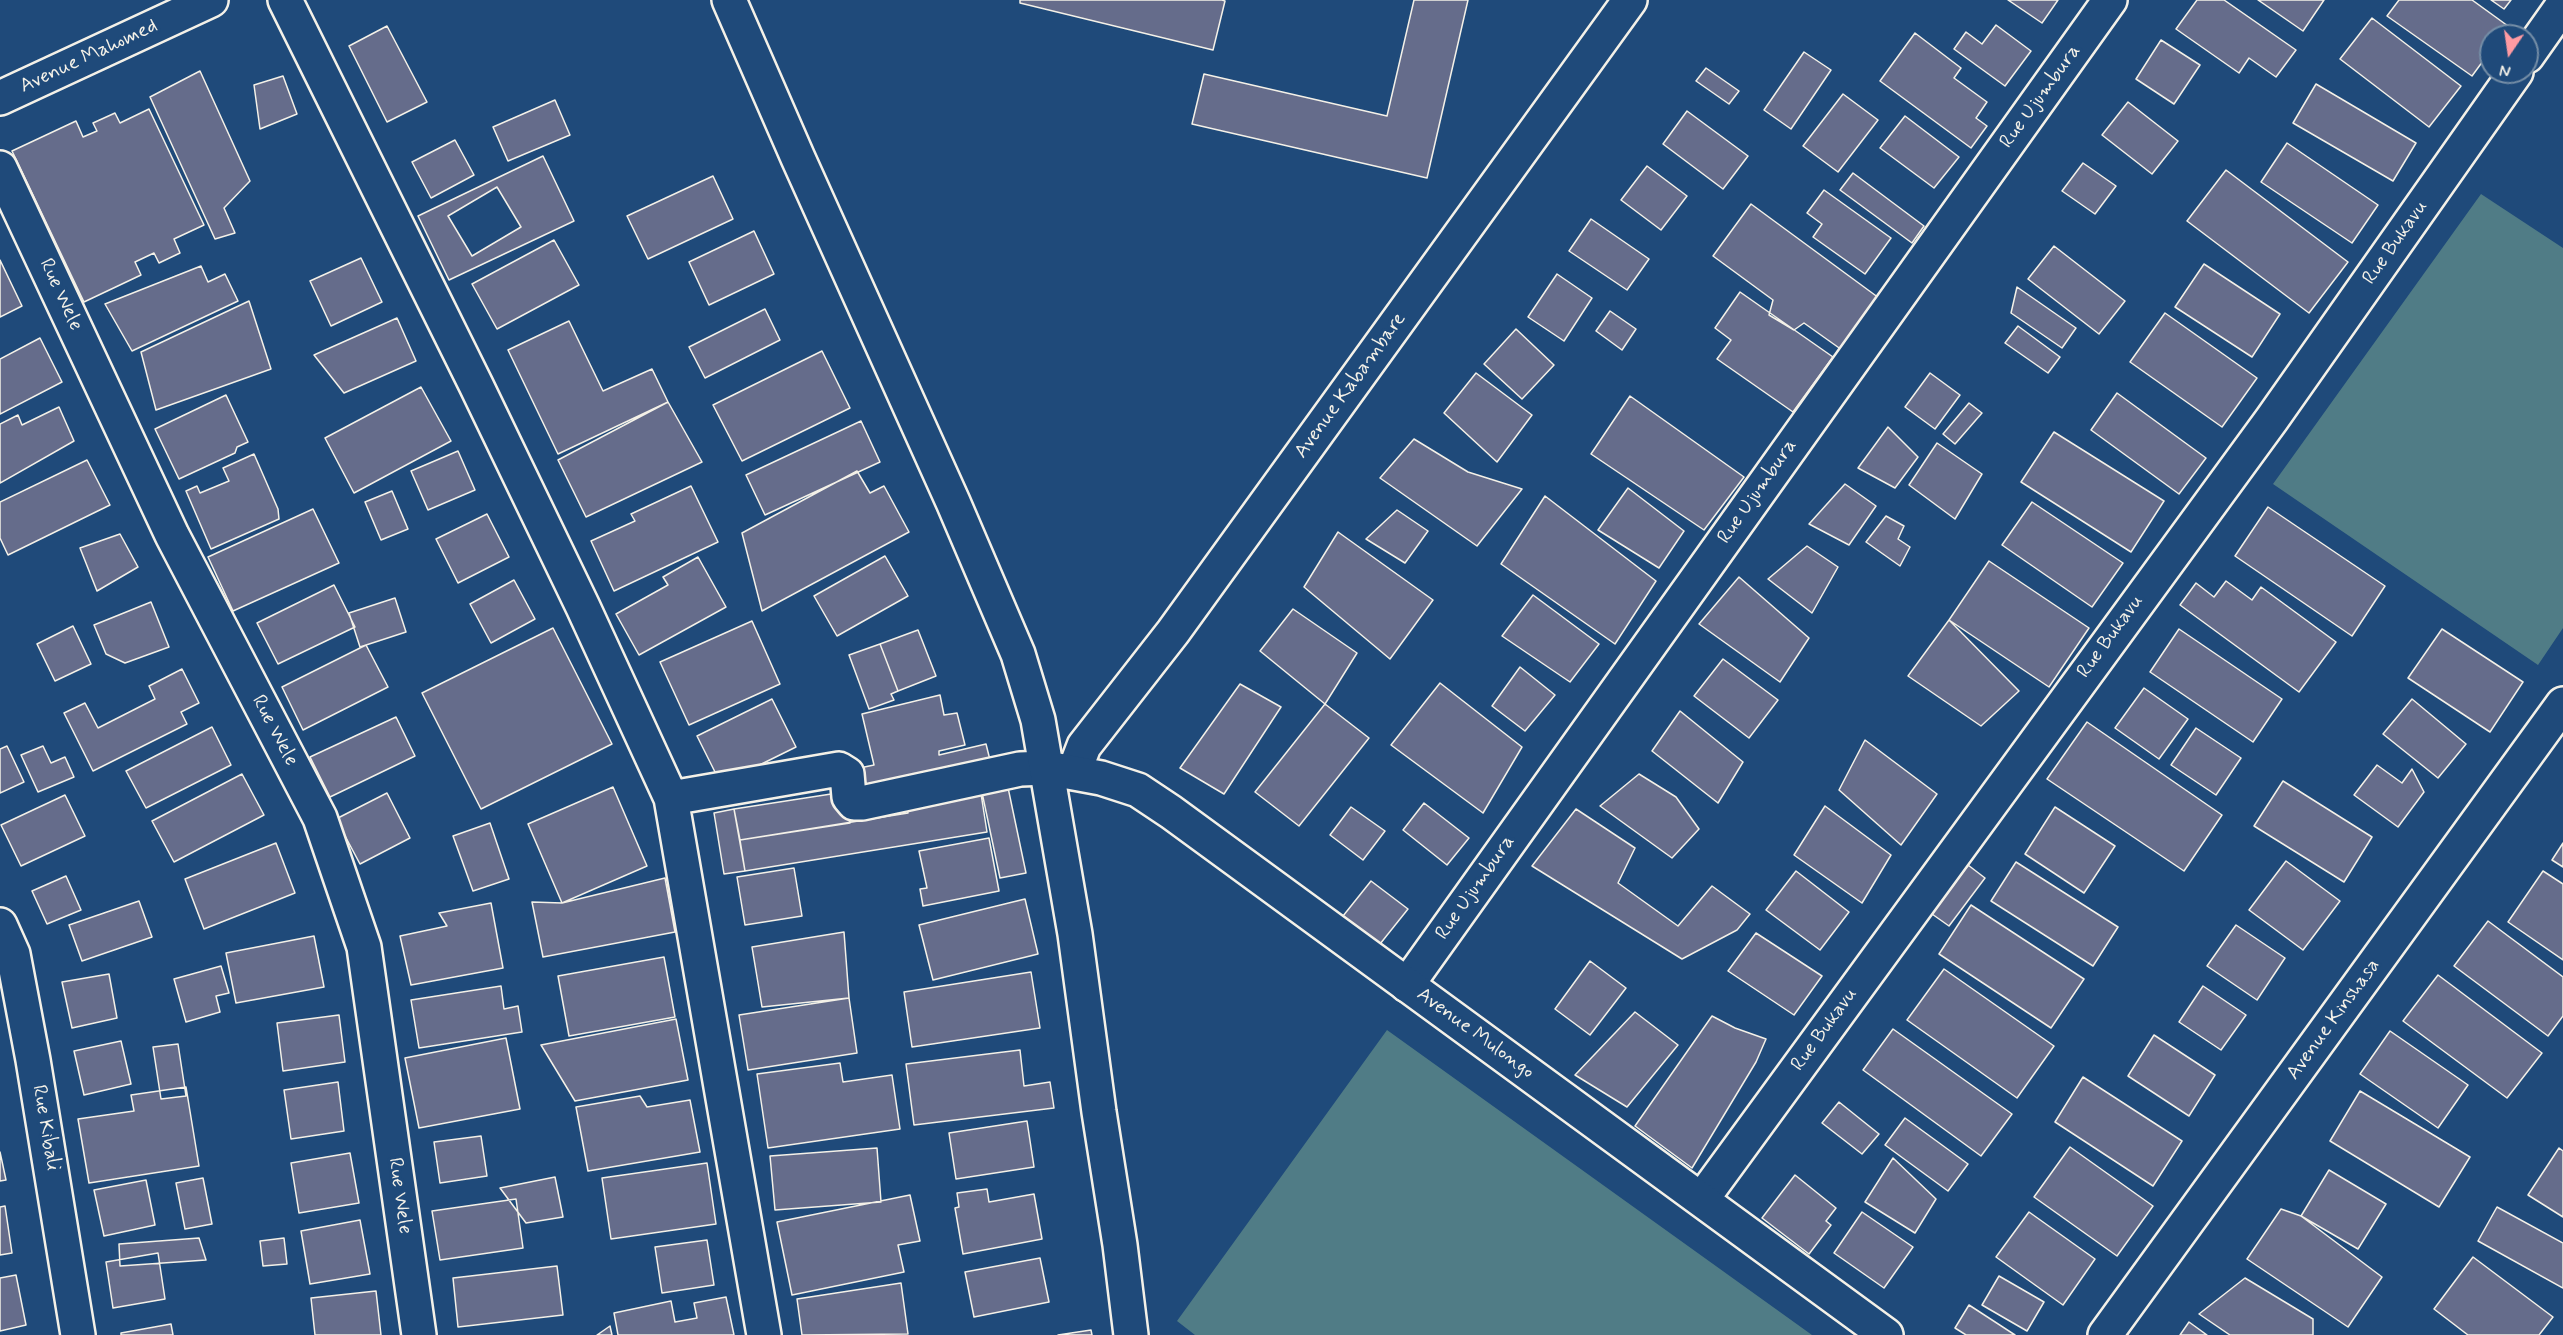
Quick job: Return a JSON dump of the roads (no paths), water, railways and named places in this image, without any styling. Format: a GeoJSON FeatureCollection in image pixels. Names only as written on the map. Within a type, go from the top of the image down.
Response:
{"type":"FeatureCollection","features":[{"type":"Feature","properties":{"kind":"street","name":"Avenue Mahomed"},"geometry":{"type":"LineString","coordinates":[[0,98],[211,0]]}},
{"type":"Feature","properties":{"kind":"street"},"geometry":{"type":"LineString","coordinates":[[285,0],[476,385],[583,607],[671,798],[764,1335]]}},
{"type":"Feature","properties":{"kind":"street"},"geometry":{"type":"LineString","coordinates":[[729,0],[802,169],[953,502],[1018,654],[1038,720],[1060,770],[1075,934],[1131,1335]]}},
{"type":"Feature","properties":{"kind":"street","name":"Avenue Kabambare"},"geometry":{"type":"LineString","coordinates":[[1060,770],[1084,746],[1173,632],[1630,0]]}},
{"type":"Feature","properties":{"kind":"street","name":"Rue Ujumbura"},"geometry":{"type":"LineString","coordinates":[[1407,985],[2110,0]]}},
{"type":"Feature","properties":{"kind":"street"},"geometry":{"type":"LineString","coordinates":[[2539,39],[2563,5]]}},
{"type":"Feature","properties":{"kind":"street","name":"Rue Bukavu"},"geometry":{"type":"LineString","coordinates":[[1702,1199],[2272,419],[2508,84]]}},
{"type":"Feature","properties":{"kind":"street","name":"Rue Wele"},"geometry":{"type":"LineString","coordinates":[[0,168],[172,535],[320,818],[364,947],[419,1335]]}},
{"type":"Feature","properties":{"kind":"street","name":"Avenue Kinshasa"},"geometry":{"type":"LineString","coordinates":[[2105,1335],[2563,704]]}},
{"type":"Feature","properties":{"kind":"street"},"geometry":{"type":"LineString","coordinates":[[671,798],[839,769],[847,774],[849,797],[854,803],[862,803],[1001,772],[1060,770]]}},
{"type":"Feature","properties":{"kind":"street","name":"Avenue Mulongo"},"geometry":{"type":"LineString","coordinates":[[1060,770],[1138,790],[1886,1335]]}},
{"type":"Feature","properties":{"kind":"street","name":"Rue Kibali"},"geometry":{"type":"LineString","coordinates":[[0,925],[13,954],[33,1060],[78,1335]]}}]}
